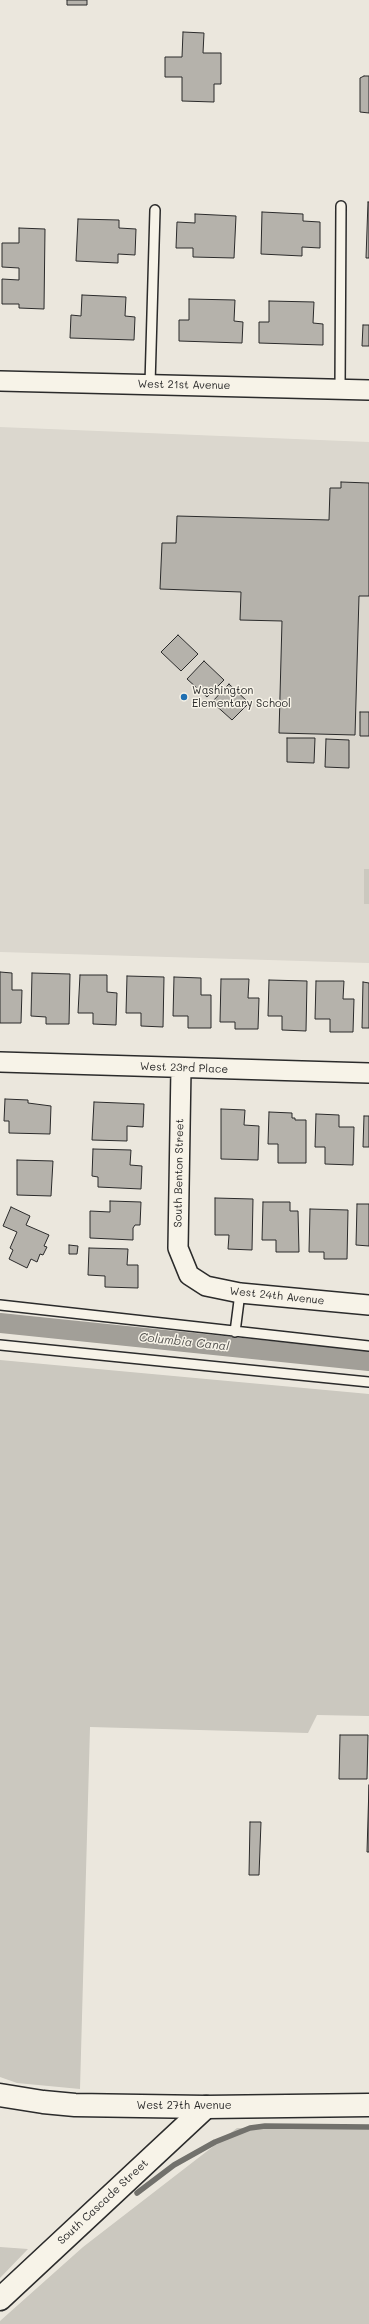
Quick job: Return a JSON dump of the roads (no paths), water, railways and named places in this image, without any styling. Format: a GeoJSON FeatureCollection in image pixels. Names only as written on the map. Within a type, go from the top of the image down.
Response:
{"type":"FeatureCollection","features":[{"type":"Feature","properties":{"kind":"main road","name":"West 27th Avenue"},"geometry":{"type":"LineString","coordinates":[[0,2095],[43,2102],[75,2105],[206,2107],[369,2105]]}},
{"type":"Feature","properties":{"kind":"main road","name":"South Cascade Street"},"geometry":{"type":"LineString","coordinates":[[0,2299],[206,2107]]}},
{"type":"Feature","properties":{"kind":"street","name":"West 21st Avenue"},"geometry":{"type":"LineString","coordinates":[[0,381],[369,390]]}},
{"type":"Feature","properties":{"kind":"street","name":"West 23rd Place"},"geometry":{"type":"LineString","coordinates":[[0,1062],[369,1073]]}},
{"type":"Feature","properties":{"kind":"street","name":"South Benton Street"},"geometry":{"type":"LineString","coordinates":[[181,1068],[178,1248],[189,1275]]}},
{"type":"Feature","properties":{"kind":"street","name":"West 24th Avenue"},"geometry":{"type":"LineString","coordinates":[[189,1275],[206,1286],[240,1293],[369,1305]]}},
{"type":"Feature","properties":{"kind":"lane"},"geometry":{"type":"LineString","coordinates":[[340,389],[341,206]]}},
{"type":"Feature","properties":{"kind":"lane"},"geometry":{"type":"LineString","coordinates":[[150,384],[155,210]]}},
{"type":"Feature","properties":{"kind":"lane"},"geometry":{"type":"LineString","coordinates":[[235,1332],[240,1293]]}},
{"type":"Feature","properties":{"kind":"lane"},"geometry":{"type":"LineString","coordinates":[[0,1305],[369,1346]]}},
{"type":"Feature","properties":{"kind":"lane"},"geometry":{"type":"LineString","coordinates":[[0,1345],[369,1382]]}},
{"type":"Feature","properties":{"kind":"waterway","name":"Columbia Canal"},"geometry":{"type":"LineString","coordinates":[[0,1323],[369,1361]]}},
{"type":"Feature","properties":{"kind":"waterway"},"geometry":{"type":"LineString","coordinates":[[137,2193],[174,2165],[215,2142],[250,2128],[265,2126],[369,2127]]}},
{"type":"Feature","properties":{"kind":"place","name":"Washington Elementary School"},"geometry":{"type":"Point","coordinates":[184,697]}}]}
